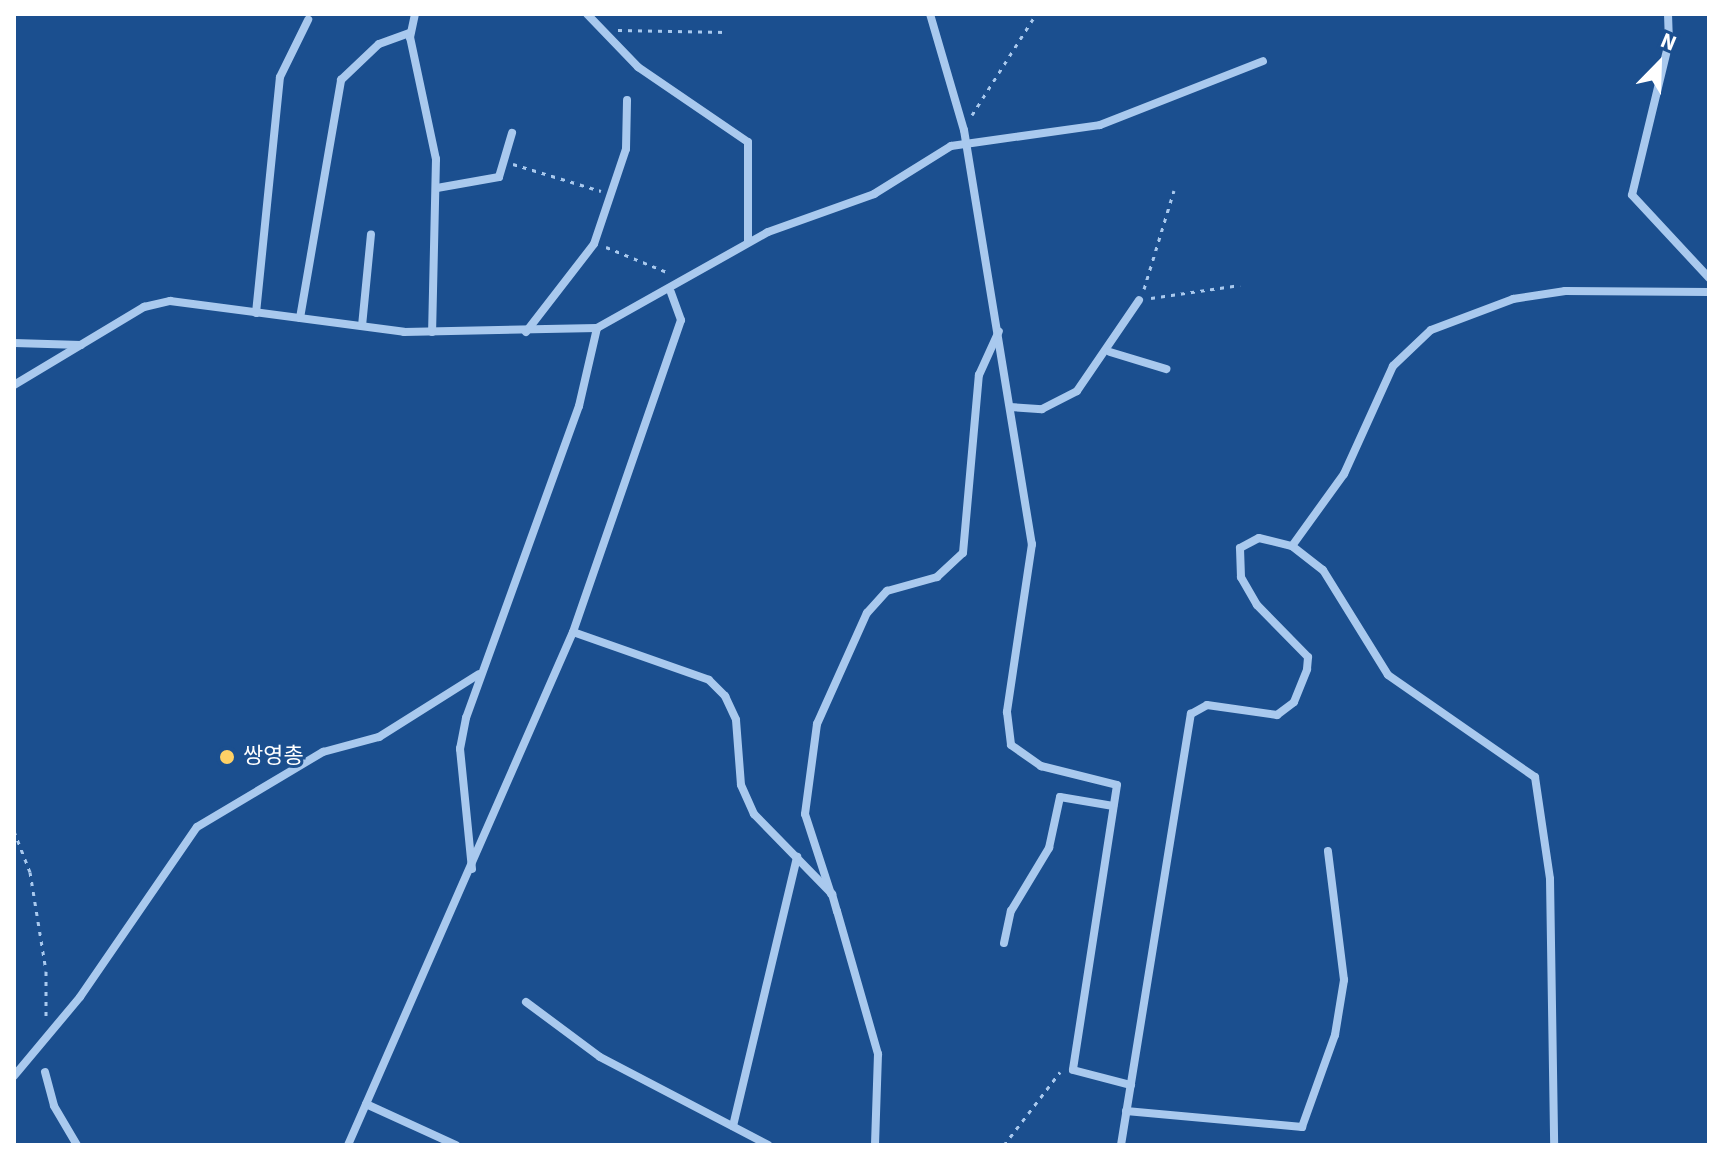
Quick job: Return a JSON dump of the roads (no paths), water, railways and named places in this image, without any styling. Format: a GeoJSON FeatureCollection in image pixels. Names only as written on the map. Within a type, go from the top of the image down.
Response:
{"type":"FeatureCollection","features":[{"type":"Feature","properties":{"kind":"street"},"geometry":{"type":"LineString","coordinates":[[415,14],[410,33],[437,188],[432,332]]}},
{"type":"Feature","properties":{"kind":"street"},"geometry":{"type":"LineString","coordinates":[[587,14],[638,67],[748,142],[748,242]]}},
{"type":"Feature","properties":{"kind":"street"},"geometry":{"type":"LineString","coordinates":[[930,14],[964,130],[1032,544],[1007,712],[1011,745],[1041,766],[1117,785],[1073,1070],[1131,1085]]}},
{"type":"Feature","properties":{"kind":"street"},"geometry":{"type":"LineString","coordinates":[[1668,14],[1669,42],[1632,195],[1709,278]]}},
{"type":"Feature","properties":{"kind":"street"},"geometry":{"type":"LineString","coordinates":[[256,313],[280,77],[308,20]]}},
{"type":"Feature","properties":{"kind":"street"},"geometry":{"type":"LineString","coordinates":[[300,318],[341,80],[379,44],[410,33]]}},
{"type":"Feature","properties":{"kind":"street"},"geometry":{"type":"LineString","coordinates":[[14,385],[144,307],[170,301],[432,332],[597,328],[671,292],[685,280],[748,242],[874,194],[966,141],[1100,125],[1263,61]]}},
{"type":"Feature","properties":{"kind":"street"},"geometry":{"type":"LineString","coordinates":[[525,332],[594,244],[626,149],[627,100]]}},
{"type":"Feature","properties":{"kind":"street"},"geometry":{"type":"LineString","coordinates":[[437,188],[499,177],[507,163],[512,133]]}},
{"type":"Feature","properties":{"kind":"street"},"geometry":{"type":"LineString","coordinates":[[362,326],[371,234]]}},
{"type":"Feature","properties":{"kind":"street"},"geometry":{"type":"LineString","coordinates":[[1292,546],[1344,474],[1393,366],[1431,330],[1513,299],[1565,291],[1709,292]]}},
{"type":"Feature","properties":{"kind":"street"},"geometry":{"type":"LineString","coordinates":[[348,1145],[472,870],[573,632],[681,320],[671,292]]}},
{"type":"Feature","properties":{"kind":"street"},"geometry":{"type":"LineString","coordinates":[[1010,407],[1062,403],[1110,352],[1139,300]]}},
{"type":"Feature","properties":{"kind":"street"},"geometry":{"type":"LineString","coordinates":[[472,870],[460,749],[479,674],[579,406],[597,328]]}},
{"type":"Feature","properties":{"kind":"street"},"geometry":{"type":"LineString","coordinates":[[875,1145],[878,1054],[832,894],[805,814],[817,724],[867,613],[887,591],[937,577],[963,553],[979,375],[999,331]]}},
{"type":"Feature","properties":{"kind":"street"},"geometry":{"type":"LineString","coordinates":[[14,343],[81,345]]}},
{"type":"Feature","properties":{"kind":"street"},"geometry":{"type":"LineString","coordinates":[[1110,352],[1166,369]]}},
{"type":"Feature","properties":{"kind":"street"},"geometry":{"type":"LineString","coordinates":[[1121,1145],[1191,714],[1207,705],[1277,715],[1294,702],[1307,669],[1308,657],[1257,605],[1241,577],[1240,548],[1248,540],[1292,546],[1338,591],[1388,675],[1535,777],[1550,879],[1554,1145]]}},
{"type":"Feature","properties":{"kind":"street"},"geometry":{"type":"LineString","coordinates":[[573,632],[709,680],[725,696],[736,720],[741,785],[754,814],[832,894]]}},
{"type":"Feature","properties":{"kind":"street"},"geometry":{"type":"LineString","coordinates":[[14,1076],[44,1041],[197,827],[323,752],[379,737],[479,674]]}},
{"type":"Feature","properties":{"kind":"street"},"geometry":{"type":"LineString","coordinates":[[1004,943],[1011,911],[1049,848],[1060,797],[1113,806]]}},
{"type":"Feature","properties":{"kind":"street"},"geometry":{"type":"LineString","coordinates":[[1126,1111],[1302,1127],[1335,1035],[1344,980],[1328,851]]}},
{"type":"Feature","properties":{"kind":"street"},"geometry":{"type":"LineString","coordinates":[[733,1126],[797,857]]}},
{"type":"Feature","properties":{"kind":"street"},"geometry":{"type":"LineString","coordinates":[[526,1002],[600,1057],[768,1145]]}},
{"type":"Feature","properties":{"kind":"street"},"geometry":{"type":"LineString","coordinates":[[45,1072],[54,1106],[77,1145]]}},
{"type":"Feature","properties":{"kind":"street"},"geometry":{"type":"LineString","coordinates":[[366,1104],[456,1145]]}},
{"type":"Feature","properties":{"kind":"place","name":"쌍영총"},"geometry":{"type":"Point","coordinates":[227,757]}}]}
